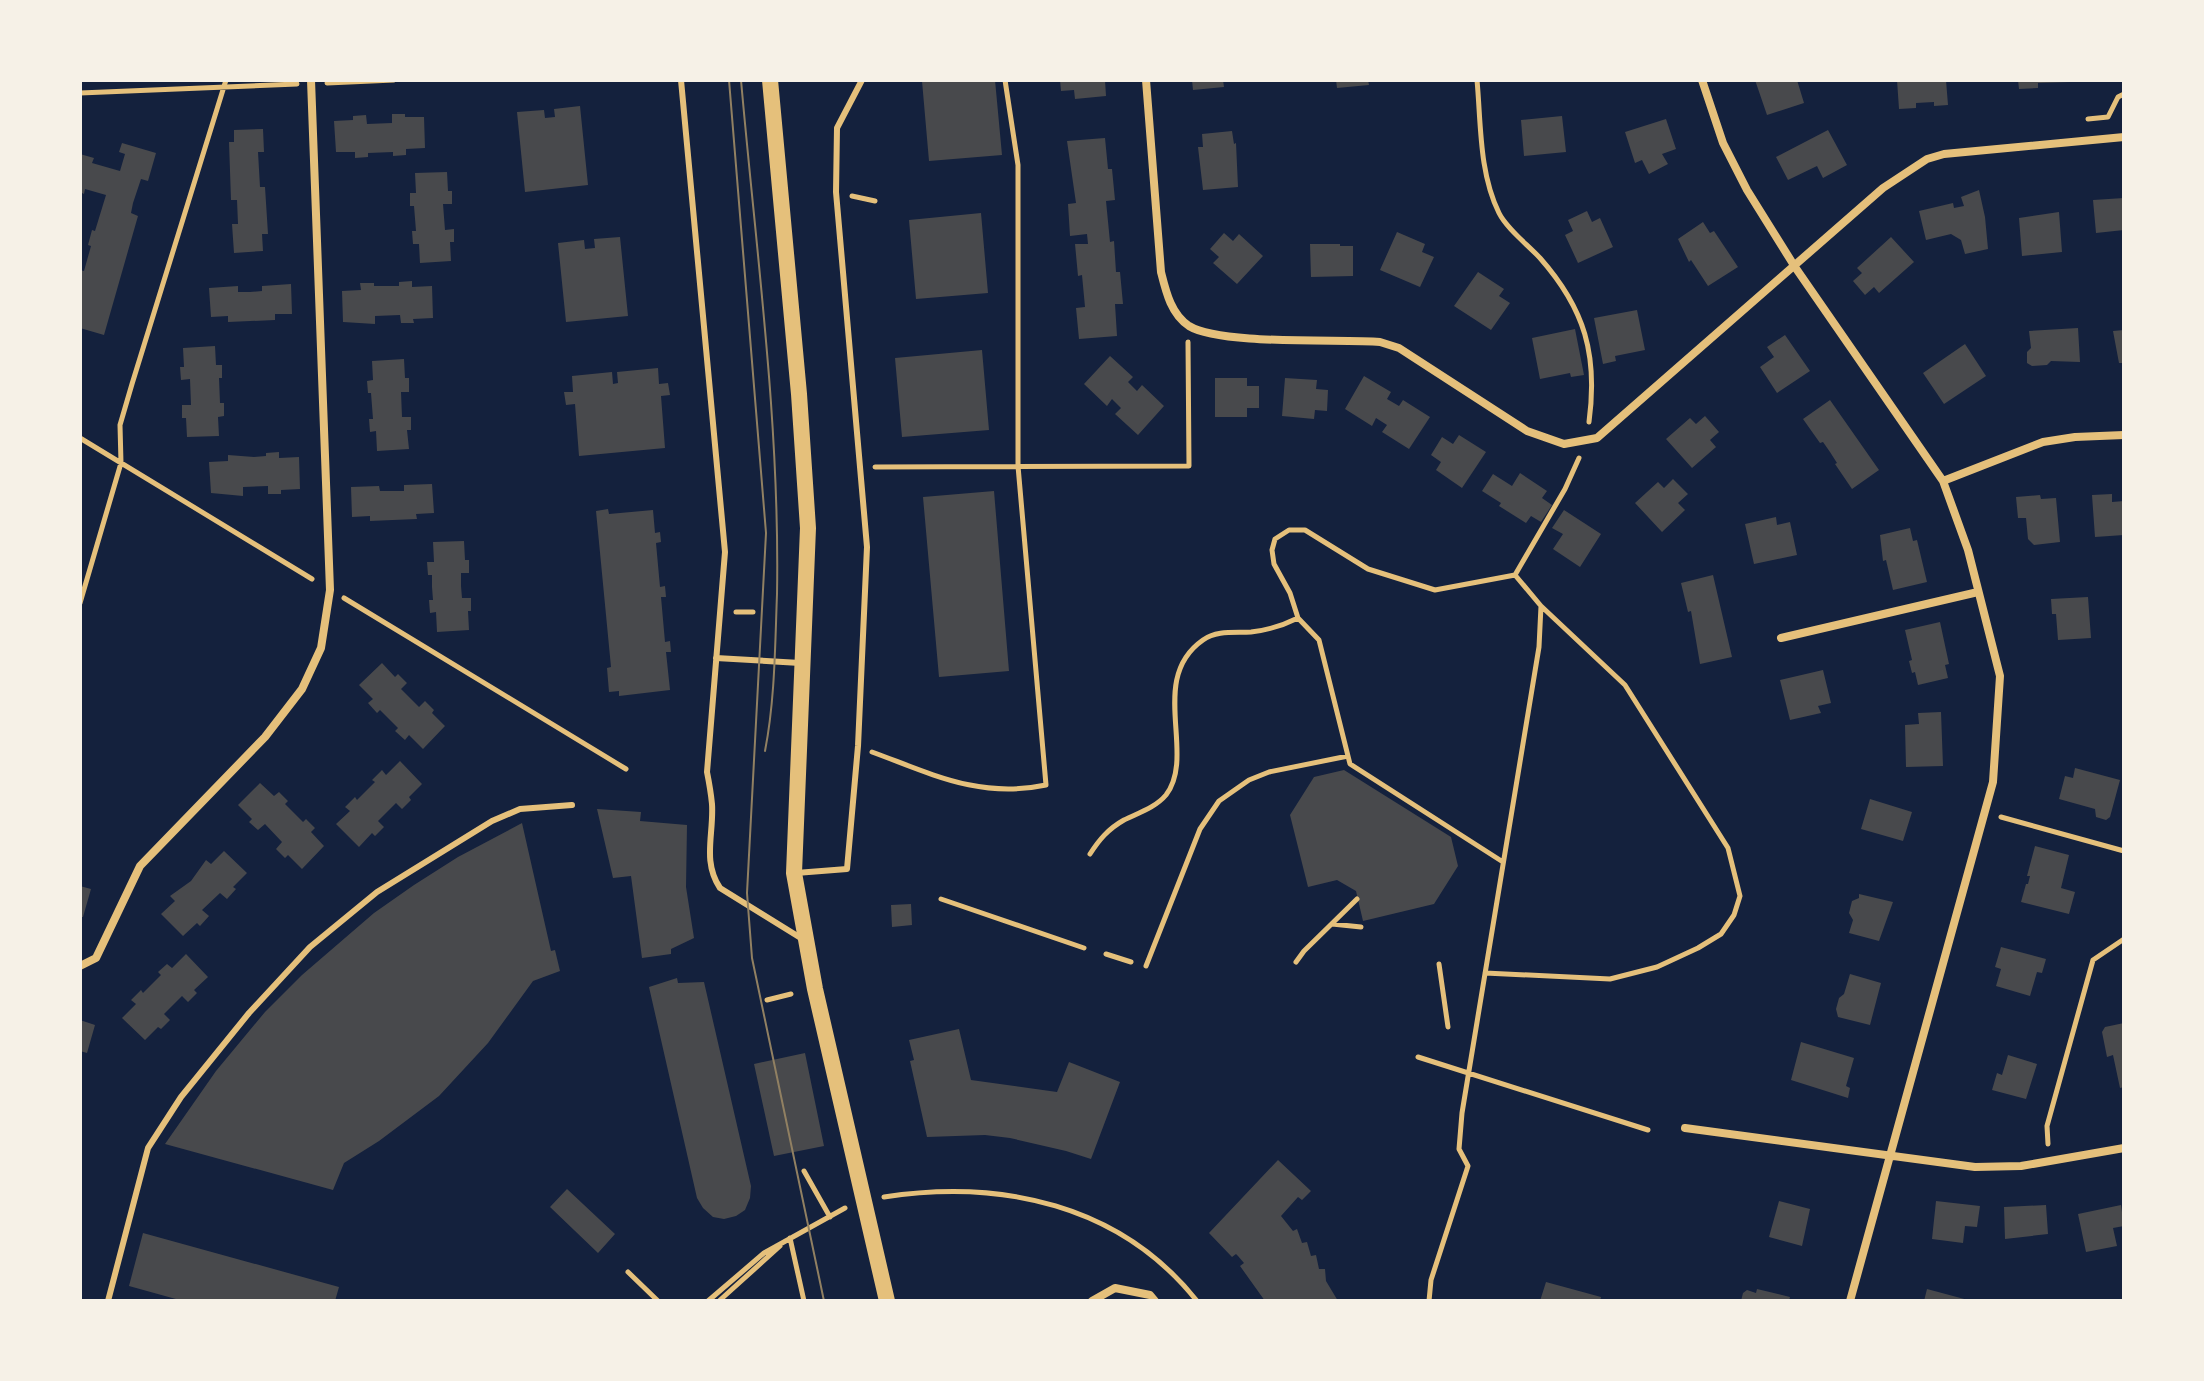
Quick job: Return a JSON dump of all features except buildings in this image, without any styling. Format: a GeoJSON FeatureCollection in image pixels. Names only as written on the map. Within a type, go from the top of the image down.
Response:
{"type":"FeatureCollection","features":[{"type":"Feature","properties":{"kind":"main road"},"geometry":{"type":"LineString","coordinates":[[770,80],[808,528],[794,873],[806,942],[887,1301]]}},
{"type":"Feature","properties":{"kind":"street"},"geometry":{"type":"LineString","coordinates":[[1146,80],[1161,272],[1169,303],[1189,326],[1225,337],[1380,342],[1399,348],[1527,431],[1564,444],[1597,438],[1883,188],[1927,159],[1957,152],[2124,137]]}},
{"type":"Feature","properties":{"kind":"street"},"geometry":{"type":"LineString","coordinates":[[1702,80],[1723,143],[1747,190],[1795,267],[1943,481],[1968,550],[2000,676],[1993,782],[1850,1301]]}},
{"type":"Feature","properties":{"kind":"street"},"geometry":{"type":"LineString","coordinates":[[80,966],[96,958],[140,866],[265,737],[302,689],[321,648],[330,590],[311,82]]}},
{"type":"Feature","properties":{"kind":"street"},"geometry":{"type":"LineString","coordinates":[[1943,481],[2043,442],[2124,435]]}},
{"type":"Feature","properties":{"kind":"street"},"geometry":{"type":"LineString","coordinates":[[1781,638],[1978,592]]}},
{"type":"Feature","properties":{"kind":"street"},"geometry":{"type":"LineString","coordinates":[[1685,1128],[1975,1167],[2021,1166],[2124,1148]]}},
{"type":"Feature","properties":{"kind":"street"},"geometry":{"type":"LineString","coordinates":[[1092,1301],[1115,1288],[1150,1295],[1155,1301]]}},
{"type":"Feature","properties":{"kind":"lane"},"geometry":{"type":"LineString","coordinates":[[681,80],[725,552],[707,772],[712,806],[709,862],[712,876],[720,888],[806,942]]}},
{"type":"Feature","properties":{"kind":"lane"},"geometry":{"type":"LineString","coordinates":[[794,873],[847,869],[858,746],[867,547],[836,200],[837,128],[862,80]]}},
{"type":"Feature","properties":{"kind":"lane"},"geometry":{"type":"LineString","coordinates":[[716,658],[803,663]]}},
{"type":"Feature","properties":{"kind":"lane"},"geometry":{"type":"LineString","coordinates":[[108,1301],[148,1148],[181,1097],[249,1013],[310,947],[377,892],[492,821],[520,809],[572,805]]}},
{"type":"Feature","properties":{"kind":"path"},"geometry":{"type":"LineString","coordinates":[[80,93],[225,83],[394,80]]}},
{"type":"Feature","properties":{"kind":"path"},"geometry":{"type":"LineString","coordinates":[[858,746],[964,786],[1025,789],[1046,785],[1018,466],[1018,165],[1005,80]]}},
{"type":"Feature","properties":{"kind":"path"},"geometry":{"type":"LineString","coordinates":[[1477,80],[1487,180],[1500,216],[1543,262],[1569,297],[1588,337],[1593,392],[1587,440],[1565,489],[1515,575],[1435,590],[1368,569],[1305,530],[1289,530],[1275,539],[1272,550],[1274,564],[1290,593],[1298,618],[1319,640],[1350,764],[1503,862]]}},
{"type":"Feature","properties":{"kind":"path"},"geometry":{"type":"LineString","coordinates":[[80,603],[121,463],[120,425],[225,83]]}},
{"type":"Feature","properties":{"kind":"path"},"geometry":{"type":"LineString","coordinates":[[2088,119],[2108,117],[2118,97],[2124,94]]}},
{"type":"Feature","properties":{"kind":"path"},"geometry":{"type":"LineString","coordinates":[[858,467],[1189,466],[1189,326]]}},
{"type":"Feature","properties":{"kind":"path"},"geometry":{"type":"LineString","coordinates":[[80,438],[318,582]]}},
{"type":"Feature","properties":{"kind":"path"},"geometry":{"type":"LineString","coordinates":[[1485,973],[1610,979],[1657,967],[1721,934],[1734,915],[1740,896],[1728,848],[1625,685],[1541,606],[1515,575]]}},
{"type":"Feature","properties":{"kind":"path"},"geometry":{"type":"LineString","coordinates":[[345,598],[626,769]]}},
{"type":"Feature","properties":{"kind":"path"},"geometry":{"type":"LineString","coordinates":[[1429,1301],[1431,1280],[1468,1166],[1459,1149],[1462,1113],[1539,647],[1541,606]]}},
{"type":"Feature","properties":{"kind":"path"},"geometry":{"type":"LineString","coordinates":[[727,611],[753,612]]}},
{"type":"Feature","properties":{"kind":"path"},"geometry":{"type":"LineString","coordinates":[[1090,854],[1101,837],[1121,822],[1154,806],[1170,787],[1176,765],[1174,699],[1181,670],[1189,654],[1202,640],[1213,635],[1280,627],[1298,618]]}},
{"type":"Feature","properties":{"kind":"path"},"geometry":{"type":"LineString","coordinates":[[1146,966],[1200,829],[1219,801],[1249,780],[1269,772],[1348,756]]}},
{"type":"Feature","properties":{"kind":"path"},"geometry":{"type":"LineString","coordinates":[[1985,813],[2124,851]]}},
{"type":"Feature","properties":{"kind":"path"},"geometry":{"type":"LineString","coordinates":[[941,899],[1084,948]]}},
{"type":"Feature","properties":{"kind":"path"},"geometry":{"type":"LineString","coordinates":[[1296,962],[1357,899]]}},
{"type":"Feature","properties":{"kind":"path"},"geometry":{"type":"LineString","coordinates":[[1332,924],[1361,927]]}},
{"type":"Feature","properties":{"kind":"path"},"geometry":{"type":"LineString","coordinates":[[2048,1161],[2047,1126],[2093,960],[2124,939]]}},
{"type":"Feature","properties":{"kind":"path"},"geometry":{"type":"LineString","coordinates":[[1106,954],[1131,962]]}},
{"type":"Feature","properties":{"kind":"path"},"geometry":{"type":"LineString","coordinates":[[1439,964],[1448,1027]]}},
{"type":"Feature","properties":{"kind":"path"},"geometry":{"type":"LineString","coordinates":[[767,1000],[791,994]]}},
{"type":"Feature","properties":{"kind":"path"},"geometry":{"type":"LineString","coordinates":[[1418,1057],[1648,1130]]}},
{"type":"Feature","properties":{"kind":"path"},"geometry":{"type":"LineString","coordinates":[[804,1171],[830,1217]]}},
{"type":"Feature","properties":{"kind":"path"},"geometry":{"type":"LineString","coordinates":[[892,1196],[956,1190],[1041,1200],[1109,1227],[1151,1255],[1197,1301]]}},
{"type":"Feature","properties":{"kind":"path"},"geometry":{"type":"LineString","coordinates":[[708,1301],[757,1259],[850,1206]]}},
{"type":"Feature","properties":{"kind":"path"},"geometry":{"type":"LineString","coordinates":[[719,1301],[790,1238]]}},
{"type":"Feature","properties":{"kind":"path"},"geometry":{"type":"LineString","coordinates":[[790,1238],[804,1301]]}},
{"type":"Feature","properties":{"kind":"path"},"geometry":{"type":"LineString","coordinates":[[628,1272],[658,1301]]}},
{"type":"Feature","properties":{"kind":"tram line"},"geometry":{"type":"LineString","coordinates":[[729,80],[766,533],[747,893],[752,958],[824,1301]]}},
{"type":"Feature","properties":{"kind":"tram line"},"geometry":{"type":"LineString","coordinates":[[741,80],[775,466],[776,633],[773,693],[765,751]]}}]}
